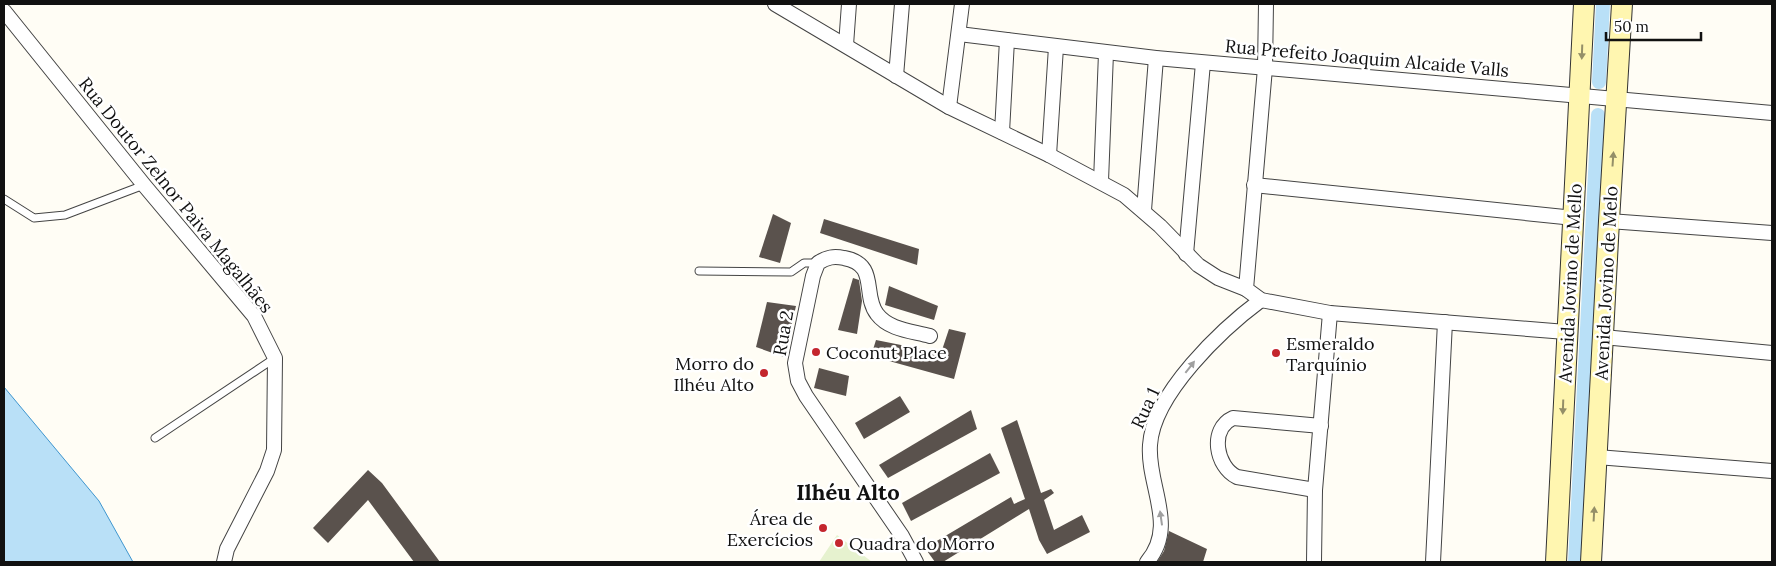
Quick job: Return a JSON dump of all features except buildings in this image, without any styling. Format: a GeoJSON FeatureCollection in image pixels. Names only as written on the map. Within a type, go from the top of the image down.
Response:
{"type":"FeatureCollection","features":[{"type":"Feature","properties":{"kind":"main road","name":"Avenida Jovino de Mello"},"geometry":{"type":"LineString","coordinates":[[1556,562],[1566,332],[1581,96],[1584,4]]}},
{"type":"Feature","properties":{"kind":"main road","name":"Avenida Jovino de Melo"},"geometry":{"type":"LineString","coordinates":[[1592,562],[1608,221],[1622,4]]}},
{"type":"Feature","properties":{"kind":"street"},"geometry":{"type":"LineString","coordinates":[[775,4],[796,9],[846,45],[949,108],[1101,181],[1144,210],[1186,254],[1218,278],[1246,289],[1261,300],[1330,313],[1566,332]]}},
{"type":"Feature","properties":{"kind":"street"},"geometry":{"type":"LineString","coordinates":[[846,45],[849,4]]}},
{"type":"Feature","properties":{"kind":"street"},"geometry":{"type":"LineString","coordinates":[[896,76],[902,4]]}},
{"type":"Feature","properties":{"kind":"street"},"geometry":{"type":"LineString","coordinates":[[949,108],[962,4]]}},
{"type":"Feature","properties":{"kind":"street"},"geometry":{"type":"LineString","coordinates":[[1246,289],[1265,68],[1266,4]]}},
{"type":"Feature","properties":{"kind":"street","name":"Rua Doutor Zelnor Paiva Magalhães"},"geometry":{"type":"LineString","coordinates":[[4,11],[144,185],[254,316],[275,358],[274,450],[267,471],[227,549],[224,562]]}},
{"type":"Feature","properties":{"kind":"street","name":"Rua Prefeito Joaquim Alcaide Valls"},"geometry":{"type":"LineString","coordinates":[[959,34],[1156,58],[1772,113]]}},
{"type":"Feature","properties":{"kind":"street"},"geometry":{"type":"LineString","coordinates":[[1002,132],[1007,40]]}},
{"type":"Feature","properties":{"kind":"street"},"geometry":{"type":"LineString","coordinates":[[1049,155],[1056,47]]}},
{"type":"Feature","properties":{"kind":"street"},"geometry":{"type":"LineString","coordinates":[[1101,181],[1106,53]]}},
{"type":"Feature","properties":{"kind":"street"},"geometry":{"type":"LineString","coordinates":[[1144,210],[1156,58]]}},
{"type":"Feature","properties":{"kind":"street"},"geometry":{"type":"LineString","coordinates":[[1186,254],[1203,62]]}},
{"type":"Feature","properties":{"kind":"street"},"geometry":{"type":"LineString","coordinates":[[1254,185],[1574,218]]}},
{"type":"Feature","properties":{"kind":"street"},"geometry":{"type":"LineString","coordinates":[[1608,221],[1772,233]]}},
{"type":"Feature","properties":{"kind":"street"},"geometry":{"type":"LineString","coordinates":[[818,263],[836,257],[850,259],[858,263],[866,272],[869,280],[871,302],[880,317],[894,327],[930,336]]}},
{"type":"Feature","properties":{"kind":"street","name":"Rua 2"},"geometry":{"type":"LineString","coordinates":[[818,263],[813,276],[795,363],[798,381],[806,396],[902,536],[916,562]]}},
{"type":"Feature","properties":{"kind":"street","name":"Rua 1"},"geometry":{"type":"LineString","coordinates":[[1147,562],[1158,544],[1162,523],[1150,460],[1150,445],[1155,423],[1189,367],[1230,324],[1261,300]]}},
{"type":"Feature","properties":{"kind":"street"},"geometry":{"type":"LineString","coordinates":[[1314,562],[1315,490],[1330,313]]}},
{"type":"Feature","properties":{"kind":"street"},"geometry":{"type":"LineString","coordinates":[[1433,562],[1446,322]]}},
{"type":"Feature","properties":{"kind":"street"},"geometry":{"type":"LineString","coordinates":[[1603,337],[1772,353]]}},
{"type":"Feature","properties":{"kind":"street"},"geometry":{"type":"LineString","coordinates":[[1315,490],[1238,476],[1226,470],[1219,455],[1219,433],[1228,420],[1240,418],[1321,426]]}},
{"type":"Feature","properties":{"kind":"street"},"geometry":{"type":"LineString","coordinates":[[1597,458],[1772,471]]}},
{"type":"Feature","properties":{"kind":"lane"},"geometry":{"type":"LineString","coordinates":[[4,199],[34,218],[65,215],[144,185]]}},
{"type":"Feature","properties":{"kind":"lane"},"geometry":{"type":"LineString","coordinates":[[699,271],[790,272],[804,263],[818,263]]}},
{"type":"Feature","properties":{"kind":"lane"},"geometry":{"type":"LineString","coordinates":[[155,438],[275,358]]}},
{"type":"Feature","properties":{"kind":"green space","name":"Quadra do Morro"},"geometry":{"type":"Polygon","coordinates":[[[837,535],[872,562],[819,562],[837,535]]]}},
{"type":"Feature","properties":{"kind":"water"},"geometry":{"type":"Polygon","coordinates":[[[4,387],[99,501],[133,562],[4,562],[4,387]]]}},
{"type":"Feature","properties":{"kind":"waterway"},"geometry":{"type":"LineString","coordinates":[[1599,82],[1603,4]]}},
{"type":"Feature","properties":{"kind":"waterway"},"geometry":{"type":"LineString","coordinates":[[1575,562],[1598,115]]}},
{"type":"Feature","properties":{"kind":"place","name":"Coconut Place"},"geometry":{"type":"Point","coordinates":[816,352]}},
{"type":"Feature","properties":{"kind":"place","name":"Esmeraldo Tarquínio"},"geometry":{"type":"Point","coordinates":[1276,353]}},
{"type":"Feature","properties":{"kind":"place","name":"Morro do Ilhéu Alto"},"geometry":{"type":"Point","coordinates":[764,373]}},
{"type":"Feature","properties":{"kind":"place","name":"Área de Exercícios"},"geometry":{"type":"Point","coordinates":[823,528]}},
{"type":"Feature","properties":{"kind":"place","name":"Quadra do Morro"},"geometry":{"type":"Point","coordinates":[839,543]}},
{"type":"Feature","properties":{"kind":"district","name":"Ilhéu Alto"},"geometry":{"type":"Point","coordinates":[848,492]}}]}
